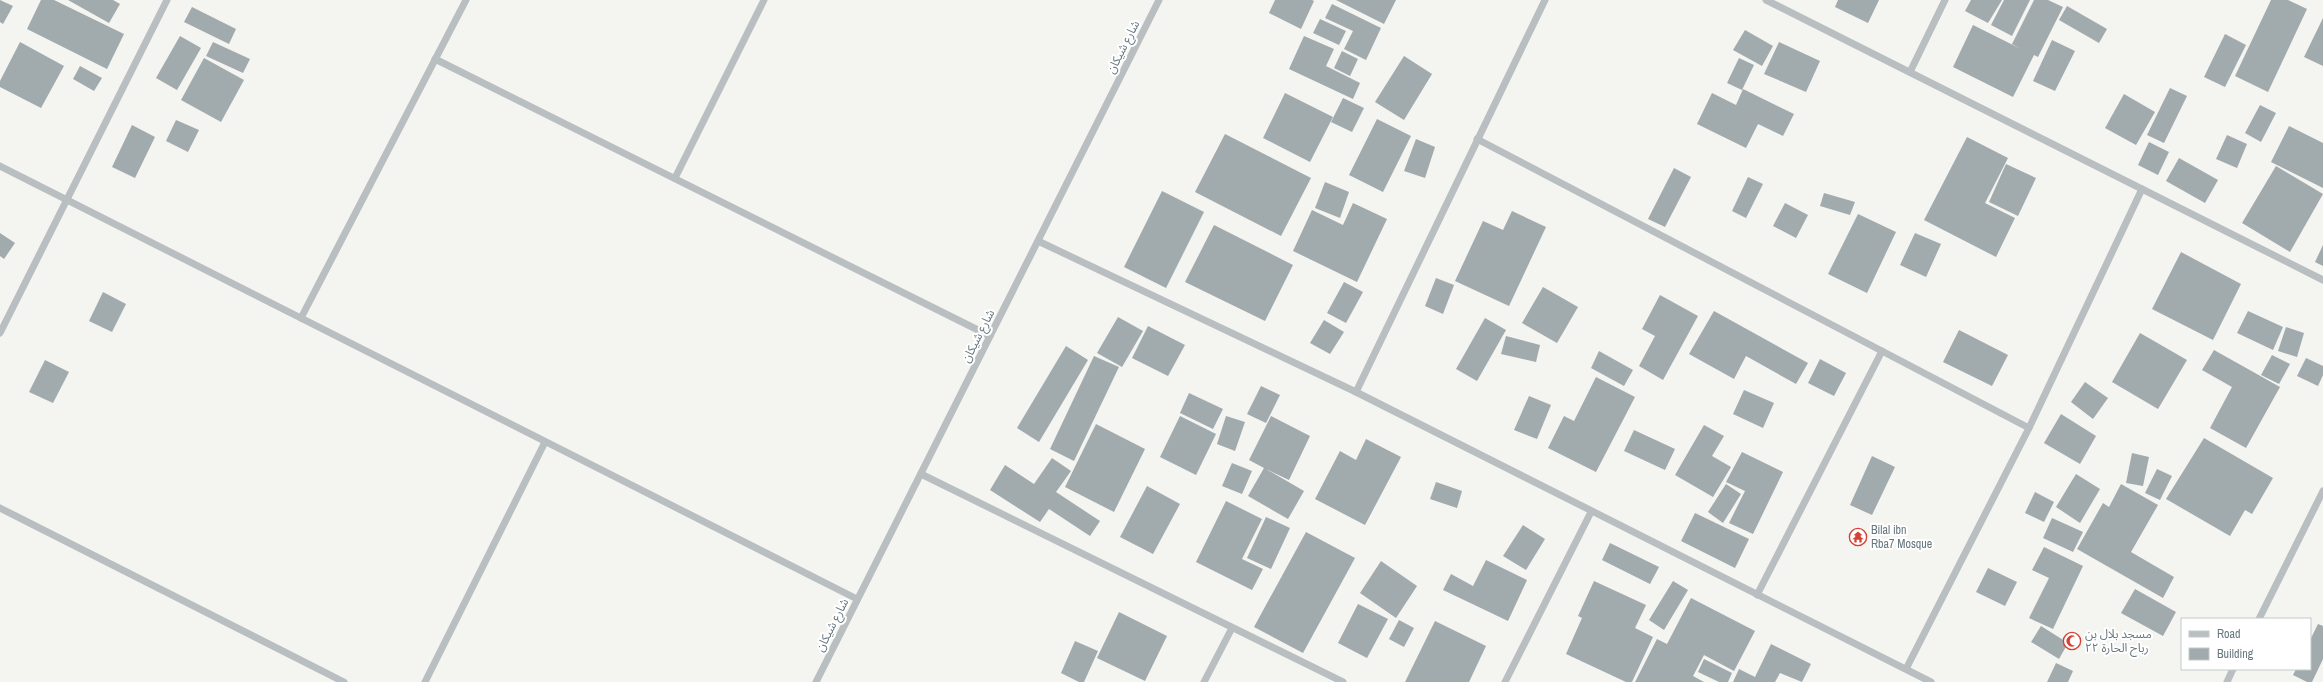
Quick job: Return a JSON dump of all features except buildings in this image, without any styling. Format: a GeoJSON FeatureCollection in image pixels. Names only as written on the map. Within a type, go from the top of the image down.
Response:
{"type":"FeatureCollection","features":[{"type":"Feature","properties":{"kind":"street"},"geometry":{"type":"LineString","coordinates":[[0,333],[167,0]]}},
{"type":"Feature","properties":{"kind":"street"},"geometry":{"type":"LineString","coordinates":[[301,318],[466,0]]}},
{"type":"Feature","properties":{"kind":"street"},"geometry":{"type":"LineString","coordinates":[[675,178],[764,0]]}},
{"type":"Feature","properties":{"kind":"street","name":"شارع شيكان"},"geometry":{"type":"LineString","coordinates":[[816,682],[1159,0]]}},
{"type":"Feature","properties":{"kind":"street"},"geometry":{"type":"LineString","coordinates":[[1356,392],[1545,0]]}},
{"type":"Feature","properties":{"kind":"street"},"geometry":{"type":"LineString","coordinates":[[1766,0],[2323,280]]}},
{"type":"Feature","properties":{"kind":"street"},"geometry":{"type":"LineString","coordinates":[[1910,72],[1945,0]]}},
{"type":"Feature","properties":{"kind":"street"},"geometry":{"type":"LineString","coordinates":[[435,59],[990,336]]}},
{"type":"Feature","properties":{"kind":"street"},"geometry":{"type":"LineString","coordinates":[[1477,139],[2029,428]]}},
{"type":"Feature","properties":{"kind":"street"},"geometry":{"type":"LineString","coordinates":[[0,166],[858,599]]}},
{"type":"Feature","properties":{"kind":"street"},"geometry":{"type":"LineString","coordinates":[[1906,669],[2029,428],[2142,189]]}},
{"type":"Feature","properties":{"kind":"street"},"geometry":{"type":"LineString","coordinates":[[1038,241],[1356,392],[1591,512],[1931,682]]}},
{"type":"Feature","properties":{"kind":"street"},"geometry":{"type":"LineString","coordinates":[[1757,595],[1882,351]]}},
{"type":"Feature","properties":{"kind":"street"},"geometry":{"type":"LineString","coordinates":[[425,682],[545,442]]}},
{"type":"Feature","properties":{"kind":"street"},"geometry":{"type":"LineString","coordinates":[[921,474],[1343,682]]}},
{"type":"Feature","properties":{"kind":"street"},"geometry":{"type":"LineString","coordinates":[[2260,618],[2323,491]]}},
{"type":"Feature","properties":{"kind":"street"},"geometry":{"type":"LineString","coordinates":[[0,508],[344,682]]}},
{"type":"Feature","properties":{"kind":"street"},"geometry":{"type":"LineString","coordinates":[[1505,682],[1591,512]]}},
{"type":"Feature","properties":{"kind":"street"},"geometry":{"type":"LineString","coordinates":[[1204,682],[1232,628]]}},
{"type":"Feature","properties":{"kind":"street"},"geometry":{"type":"LineString","coordinates":[[2227,682],[2233,670]]}},
{"type":"Feature","properties":{"kind":"place","name":"Bilal ibn Rba7 Mosque"},"geometry":{"type":"Point","coordinates":[1858,537]}},
{"type":"Feature","properties":{"kind":"place","name":"مسجد بلال بن رباح الحارة ٢٢"},"geometry":{"type":"Point","coordinates":[2072,641]}}]}
